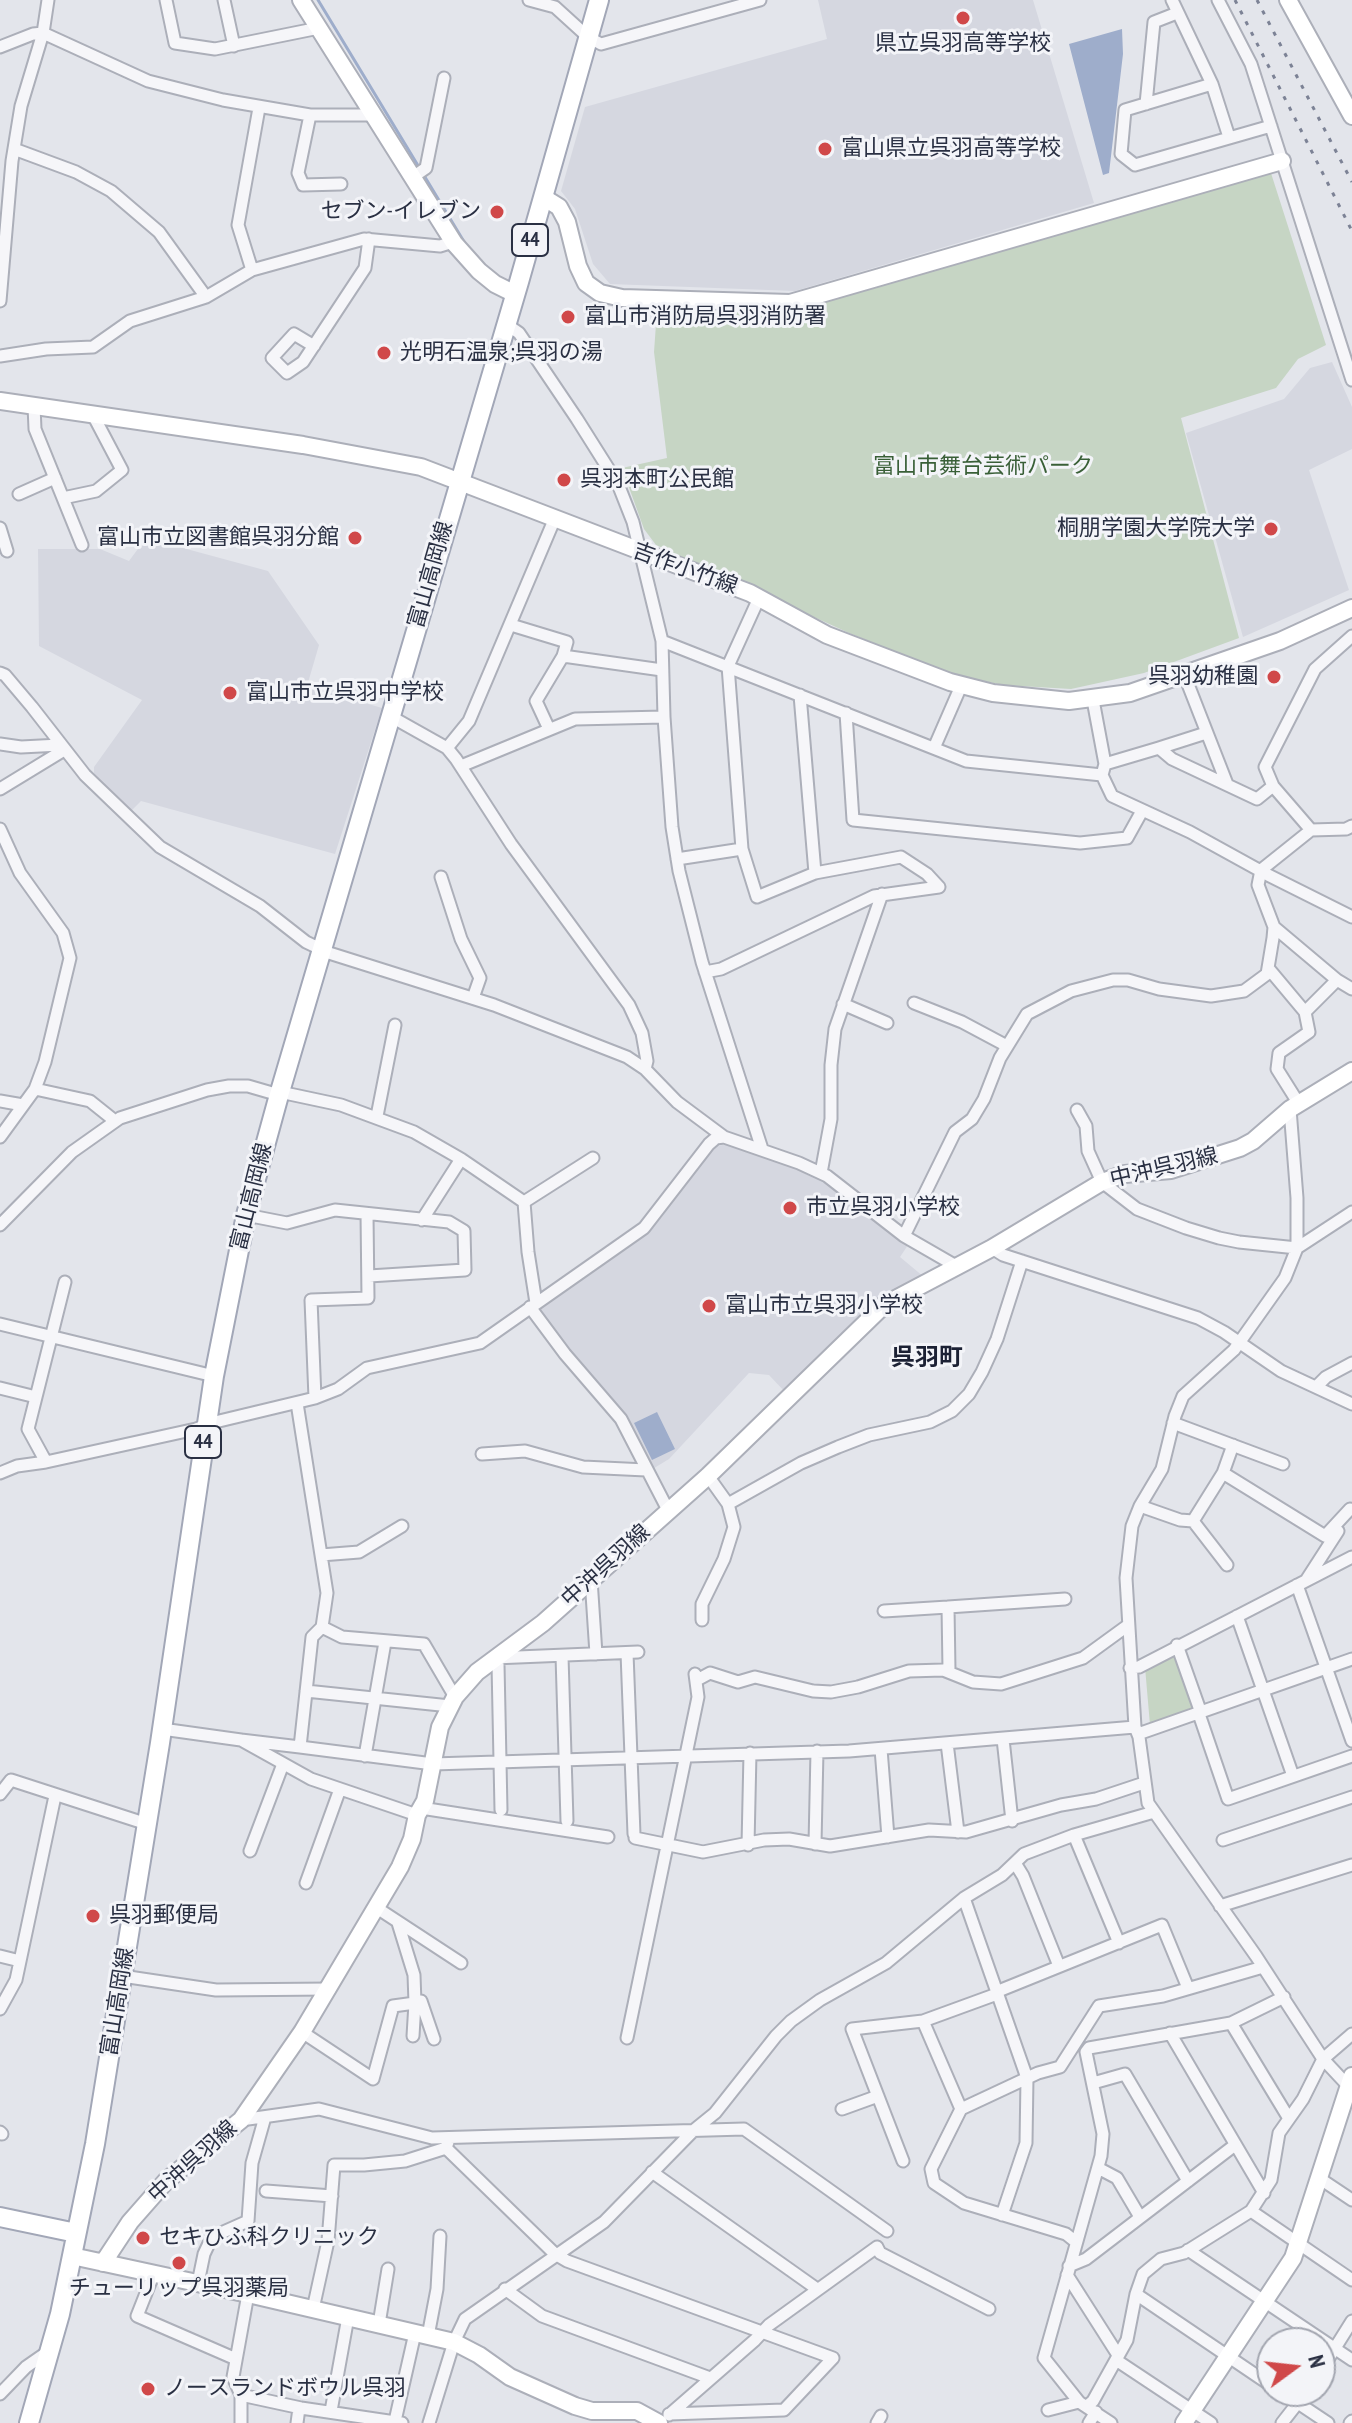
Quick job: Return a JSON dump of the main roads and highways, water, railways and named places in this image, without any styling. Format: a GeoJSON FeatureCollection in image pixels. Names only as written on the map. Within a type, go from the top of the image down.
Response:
{"type":"FeatureCollection","features":[{"type":"Feature","properties":{"kind":"main road"},"geometry":{"type":"LineString","coordinates":[[301,0],[453,242],[479,271],[515,294]]}},
{"type":"Feature","properties":{"kind":"main road","name":"富山高岡線"},"geometry":{"type":"LineString","coordinates":[[29,2423],[72,2256],[95,2144],[162,1729],[206,1425],[246,1215],[599,0]]}},
{"type":"Feature","properties":{"kind":"main road"},"geometry":{"type":"LineString","coordinates":[[1288,0],[1352,116]]}},
{"type":"Feature","properties":{"kind":"main road"},"geometry":{"type":"LineString","coordinates":[[543,197],[559,207],[567,222],[578,266],[586,283],[600,293],[622,298],[790,303],[1282,161]]}},
{"type":"Feature","properties":{"kind":"main road","name":"吉作小竹線"},"geometry":{"type":"LineString","coordinates":[[0,401],[339,451],[421,467],[459,479],[759,598],[827,635],[961,686],[1050,700],[1093,700],[1153,686],[1280,641],[1352,608]]}},
{"type":"Feature","properties":{"kind":"main road","name":"中沖呉羽線"},"geometry":{"type":"LineString","coordinates":[[103,2263],[130,2222],[166,2181],[241,2120],[330,1989],[400,1867],[412,1839],[440,1727],[452,1701],[477,1672],[543,1623],[708,1476],[884,1305],[992,1248],[1102,1182],[1125,1174],[1171,1170],[1223,1155],[1253,1141],[1294,1107],[1352,1071]]}},
{"type":"Feature","properties":{"kind":"main road"},"geometry":{"type":"LineString","coordinates":[[1188,2417],[1288,2266],[1299,2244],[1350,2084]]}},
{"type":"Feature","properties":{"kind":"main road"},"geometry":{"type":"LineString","coordinates":[[0,2217],[76,2233]]}},
{"type":"Feature","properties":{"kind":"main road"},"geometry":{"type":"LineString","coordinates":[[72,2256],[454,2342],[510,2377],[575,2406],[592,2411],[637,2411],[662,2420]]}},
{"type":"Feature","properties":{"kind":"water"},"geometry":{"type":"Polygon","coordinates":[[[1122,29],[1123,54],[1109,173],[1103,175],[1069,44],[1122,29]]]}},
{"type":"Feature","properties":{"kind":"water"},"geometry":{"type":"Polygon","coordinates":[[[657,1412],[675,1449],[652,1460],[634,1423],[657,1412]]]}},
{"type":"Feature","properties":{"kind":"waterway"},"geometry":{"type":"LineString","coordinates":[[318,0],[466,245]]}},
{"type":"Feature","properties":{"kind":"railway"},"geometry":{"type":"LineString","coordinates":[[1235,0],[1352,231]]}},
{"type":"Feature","properties":{"kind":"railway"},"geometry":{"type":"LineString","coordinates":[[1257,0],[1352,182]]}},
{"type":"Feature","properties":{"kind":"place","name":"県立呉羽高等学校"},"geometry":{"type":"Point","coordinates":[963,18]}},
{"type":"Feature","properties":{"kind":"place","name":"富山県立呉羽高等学校"},"geometry":{"type":"Point","coordinates":[825,149]}},
{"type":"Feature","properties":{"kind":"place","name":"セブン-イレブン"},"geometry":{"type":"Point","coordinates":[497,212]}},
{"type":"Feature","properties":{"kind":"place","name":"富山市消防局呉羽消防署"},"geometry":{"type":"Point","coordinates":[568,317]}},
{"type":"Feature","properties":{"kind":"place","name":"光明石温泉;呉羽の湯"},"geometry":{"type":"Point","coordinates":[384,353]}},
{"type":"Feature","properties":{"kind":"place","name":"呉羽本町公民館"},"geometry":{"type":"Point","coordinates":[564,480]}},
{"type":"Feature","properties":{"kind":"place","name":"桐朋学園大学院大学"},"geometry":{"type":"Point","coordinates":[1271,529]}},
{"type":"Feature","properties":{"kind":"place","name":"富山市立図書館呉羽分館"},"geometry":{"type":"Point","coordinates":[355,538]}},
{"type":"Feature","properties":{"kind":"place","name":"呉羽幼稚園"},"geometry":{"type":"Point","coordinates":[1274,677]}},
{"type":"Feature","properties":{"kind":"place","name":"富山市立呉羽中学校"},"geometry":{"type":"Point","coordinates":[230,693]}},
{"type":"Feature","properties":{"kind":"place","name":"市立呉羽小学校"},"geometry":{"type":"Point","coordinates":[790,1208]}},
{"type":"Feature","properties":{"kind":"place","name":"富山市立呉羽小学校"},"geometry":{"type":"Point","coordinates":[709,1306]}},
{"type":"Feature","properties":{"kind":"place","name":"呉羽郵便局"},"geometry":{"type":"Point","coordinates":[93,1916]}},
{"type":"Feature","properties":{"kind":"place","name":"セキひふ科クリニック"},"geometry":{"type":"Point","coordinates":[143,2238]}},
{"type":"Feature","properties":{"kind":"place","name":"チューリップ呉羽薬局"},"geometry":{"type":"Point","coordinates":[179,2263]}},
{"type":"Feature","properties":{"kind":"place","name":"ノースランドボウル呉羽"},"geometry":{"type":"Point","coordinates":[148,2389]}},
{"type":"Feature","properties":{"kind":"district","name":"呉羽町"},"geometry":{"type":"Point","coordinates":[927,1358]}},
{"type":"Feature","properties":{"kind":"park label","name":"富山市舞台芸術パーク"},"geometry":{"type":"Point","coordinates":[983,467]}}]}
